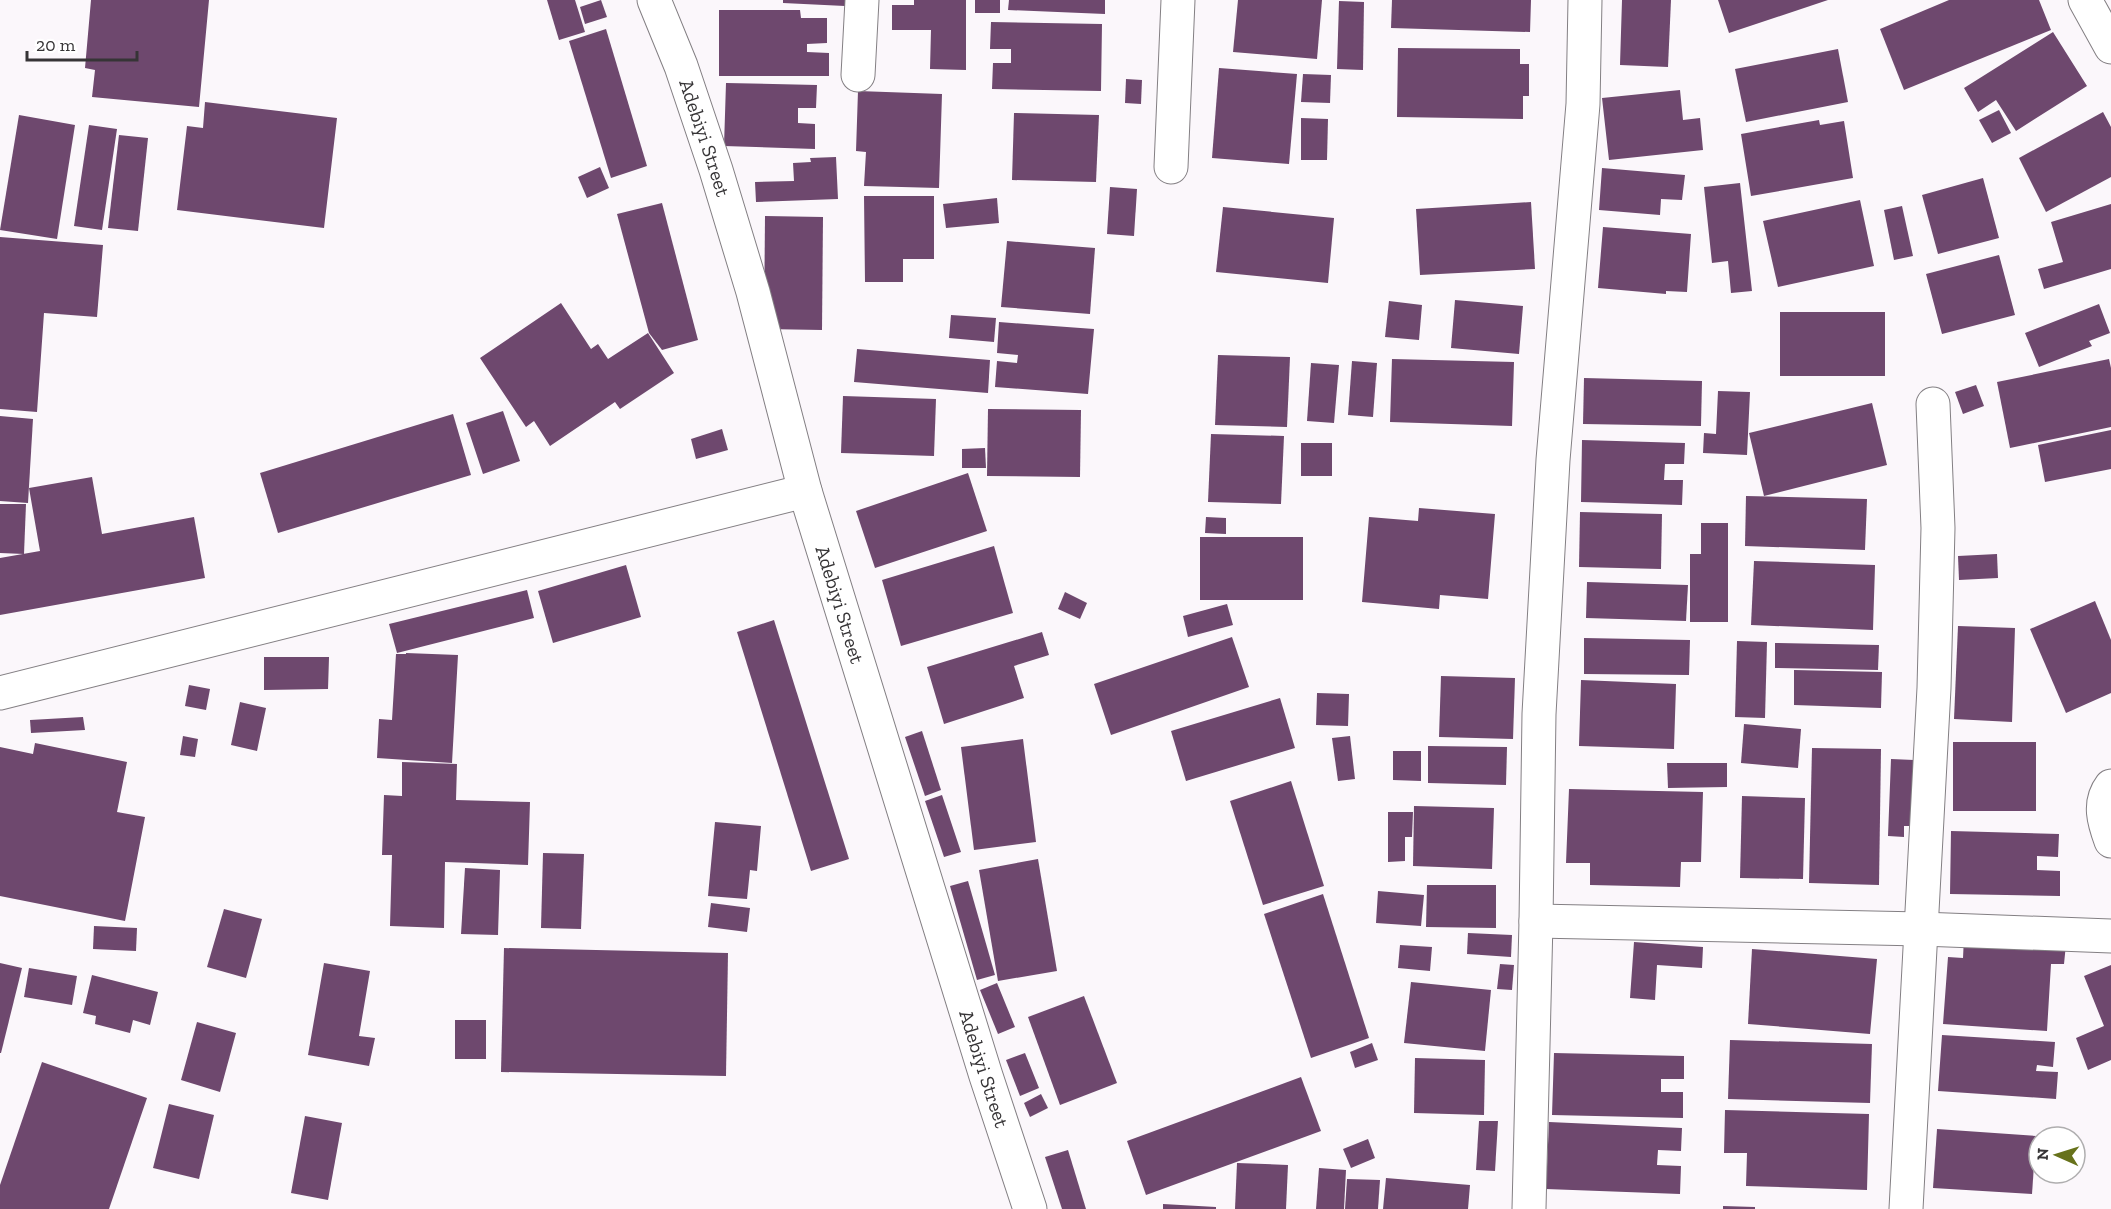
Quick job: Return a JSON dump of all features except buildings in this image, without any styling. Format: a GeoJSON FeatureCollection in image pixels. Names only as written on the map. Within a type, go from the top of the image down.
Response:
{"type":"FeatureCollection","features":[{"type":"Feature","properties":{"kind":"street","name":"Adebiyi Street"},"geometry":{"type":"LineString","coordinates":[[654,0],[681,66],[716,170],[753,292],[804,491],[986,1076],[1030,1209]]}},
{"type":"Feature","properties":{"kind":"street"},"geometry":{"type":"LineString","coordinates":[[858,75],[862,0]]}},
{"type":"Feature","properties":{"kind":"street"},"geometry":{"type":"LineString","coordinates":[[1171,167],[1178,0]]}},
{"type":"Feature","properties":{"kind":"street"},"geometry":{"type":"LineString","coordinates":[[1529,1209],[1539,714],[1553,459],[1582,116],[1585,0]]}},
{"type":"Feature","properties":{"kind":"street"},"geometry":{"type":"LineString","coordinates":[[2085,0],[2111,47]]}},
{"type":"Feature","properties":{"kind":"street"},"geometry":{"type":"LineString","coordinates":[[1906,1209],[1934,688],[1938,528],[1933,404]]}},
{"type":"Feature","properties":{"kind":"street"},"geometry":{"type":"LineString","coordinates":[[0,693],[804,491]]}},
{"type":"Feature","properties":{"kind":"street"},"geometry":{"type":"LineString","coordinates":[[2111,786],[2103,796],[2104,823],[2111,841]]}},
{"type":"Feature","properties":{"kind":"street"},"geometry":{"type":"LineString","coordinates":[[1536,921],[1921,929],[2111,936]]}}]}
